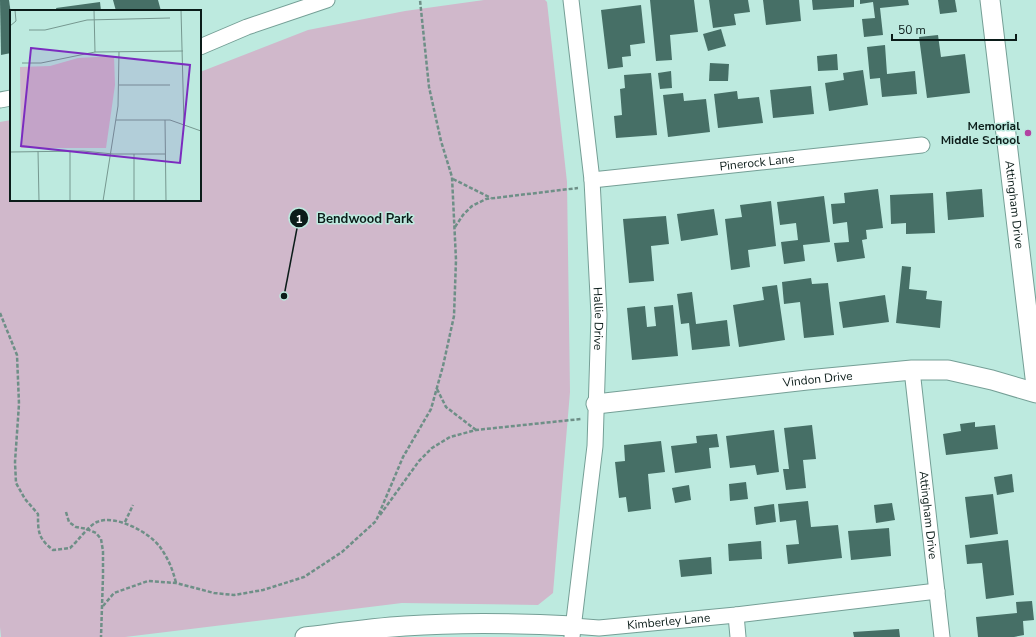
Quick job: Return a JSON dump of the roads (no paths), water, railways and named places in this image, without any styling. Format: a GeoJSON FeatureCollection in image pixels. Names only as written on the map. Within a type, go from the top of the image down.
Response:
{"type":"FeatureCollection","features":[{"type":"Feature","properties":{"kind":"street"},"geometry":{"type":"LineString","coordinates":[[201,47],[247,27],[328,0]]}},
{"type":"Feature","properties":{"kind":"street","name":"Hallie Drive"},"geometry":{"type":"LineString","coordinates":[[571,0],[592,183],[599,315],[594,446],[572,632]]}},
{"type":"Feature","properties":{"kind":"street","name":"Attingham Drive"},"geometry":{"type":"LineString","coordinates":[[990,0],[1036,386]]}},
{"type":"Feature","properties":{"kind":"street"},"geometry":{"type":"LineString","coordinates":[[0,100],[10,98]]}},
{"type":"Feature","properties":{"kind":"street","name":"Pinerock Lane"},"geometry":{"type":"LineString","coordinates":[[592,183],[922,145]]}},
{"type":"Feature","properties":{"kind":"street","name":"Attingham Drive"},"geometry":{"type":"LineString","coordinates":[[912,370],[942,637]]}},
{"type":"Feature","properties":{"kind":"street","name":"Vindon Drive"},"geometry":{"type":"LineString","coordinates":[[596,411],[807,380],[912,370],[948,370],[992,380],[1036,393]]}},
{"type":"Feature","properties":{"kind":"street","name":"Kimberley Lane"},"geometry":{"type":"LineString","coordinates":[[314,636],[404,626],[470,623],[536,624],[572,632],[736,615],[937,591]]}},
{"type":"Feature","properties":{"kind":"street"},"geometry":{"type":"LineString","coordinates":[[736,615],[738,637]]}},
{"type":"Feature","properties":{"kind":"place","name":"Memorial Middle School"},"geometry":{"type":"Point","coordinates":[1028,133]}},
{"type":"Feature","properties":{"kind":"place","name":"Bendwood Park"},"geometry":{"type":"Point","coordinates":[284,296]}}]}
